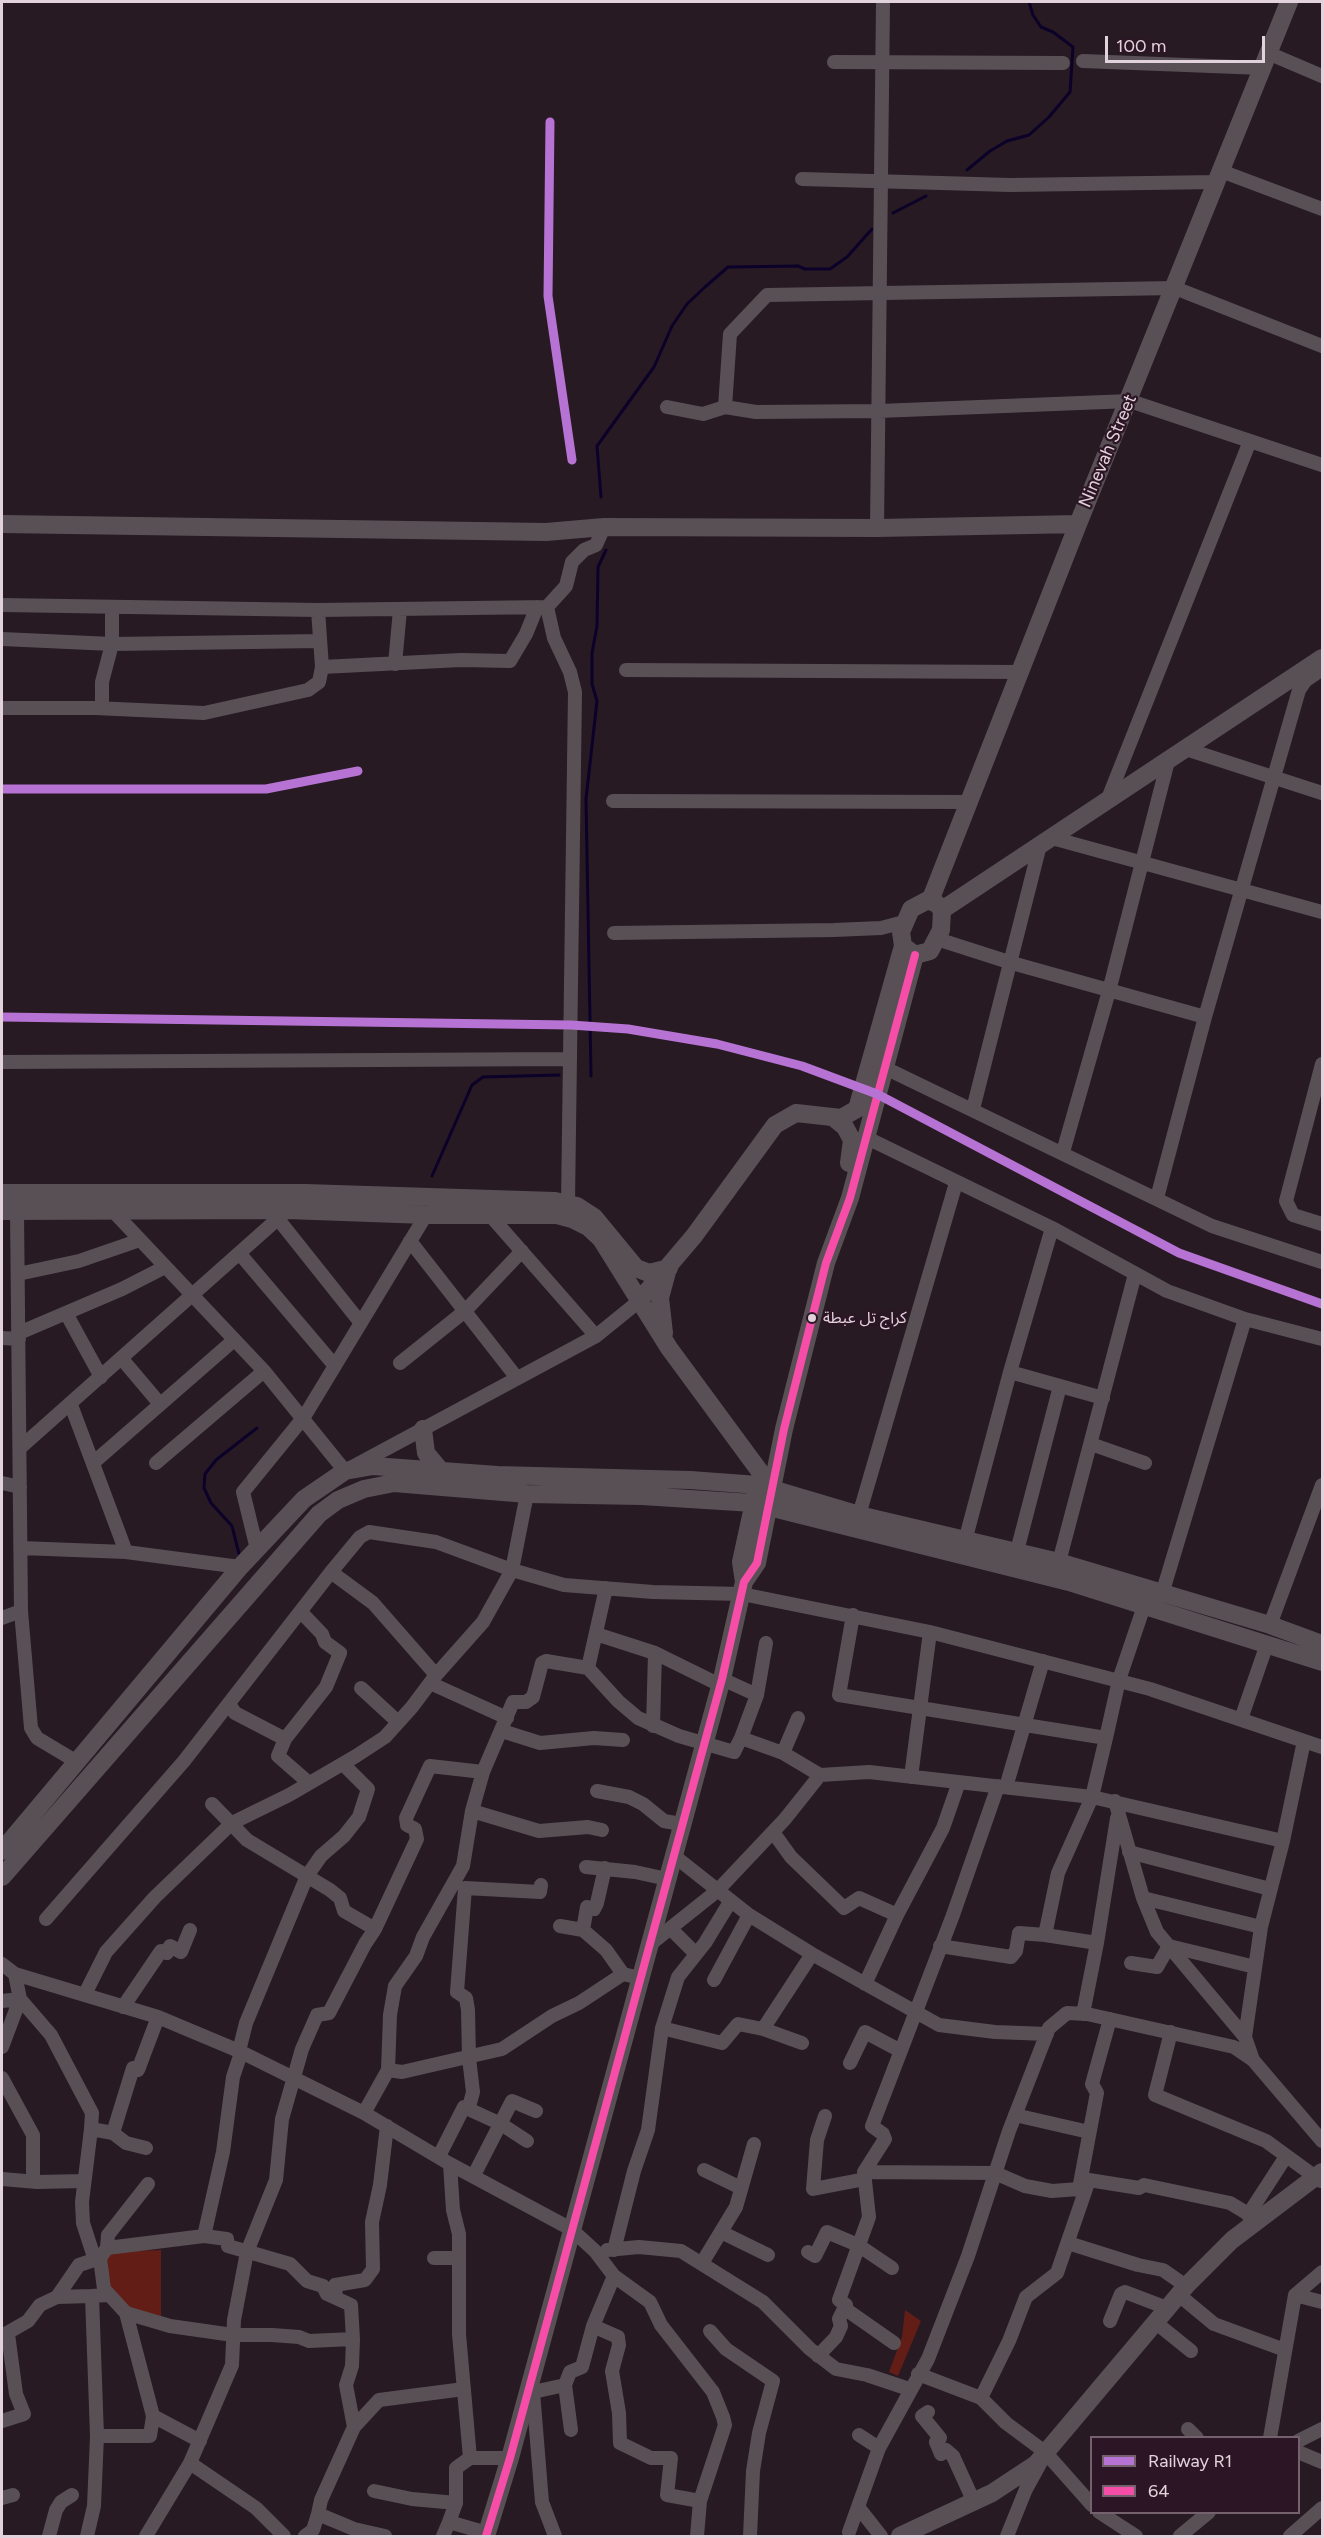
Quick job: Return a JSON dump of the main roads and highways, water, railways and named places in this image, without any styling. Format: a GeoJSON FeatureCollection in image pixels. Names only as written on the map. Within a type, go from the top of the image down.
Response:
{"type":"FeatureCollection","features":[{"type":"Feature","properties":{"kind":"main road","name":"Ninevah Street"},"geometry":{"type":"LineString","coordinates":[[936,906],[970,802],[1078,524],[1130,401],[1289,2]]}},
{"type":"Feature","properties":{"kind":"main road"},"geometry":{"type":"LineString","coordinates":[[2,524],[546,532],[604,527],[877,528],[1078,524]]}},
{"type":"Feature","properties":{"kind":"main road"},"geometry":{"type":"LineString","coordinates":[[743,1588],[740,1568],[745,1538],[763,1495],[826,1263],[850,1198],[883,1067],[909,951],[900,938],[904,922],[914,906],[936,906],[1046,842],[1323,658]]}},
{"type":"Feature","properties":{"kind":"main road"},"geometry":{"type":"LineString","coordinates":[[909,951],[930,951],[942,925],[936,906]]}},
{"type":"Feature","properties":{"kind":"main road"},"geometry":{"type":"LineString","coordinates":[[638,1302],[669,1268],[775,1125],[796,1113],[834,1118],[847,1116],[860,1103],[909,951]]}},
{"type":"Feature","properties":{"kind":"main road"},"geometry":{"type":"LineString","coordinates":[[834,1118],[849,1133],[853,1147],[842,1194],[843,1212]]}},
{"type":"Feature","properties":{"kind":"main road"},"geometry":{"type":"LineString","coordinates":[[2,1193],[305,1193],[568,1203],[591,1222],[636,1268],[656,1273],[669,1268]]}},
{"type":"Feature","properties":{"kind":"main road"},"geometry":{"type":"LineString","coordinates":[[9,1212],[112,1210],[283,1215],[557,1215],[591,1222],[638,1302],[763,1495],[758,1563],[743,1588],[721,1682],[648,1946],[632,1976],[530,2390],[487,2535]]}},
{"type":"Feature","properties":{"kind":"main road"},"geometry":{"type":"LineString","coordinates":[[669,1268],[662,1288],[660,1308],[662,1329],[669,1348]]}},
{"type":"Feature","properties":{"kind":"main road"},"geometry":{"type":"LineString","coordinates":[[423,1429],[426,1453],[441,1471]]}},
{"type":"Feature","properties":{"kind":"main road"},"geometry":{"type":"LineString","coordinates":[[2,1851],[240,1567],[304,1499],[345,1470],[373,1466],[643,1488],[763,1495],[1059,1562],[1270,1625],[1323,1644]]}},
{"type":"Feature","properties":{"kind":"main road"},"geometry":{"type":"LineString","coordinates":[[2,1877],[319,1514],[338,1500],[364,1489],[394,1483],[527,1494],[643,1488],[721,1500],[763,1495],[1069,1582],[1323,1662]]}},
{"type":"Feature","properties":{"kind":"main road"},"geometry":{"type":"LineString","coordinates":[[721,1500],[734,1513],[745,1538]]}},
{"type":"Feature","properties":{"kind":"main road"},"geometry":{"type":"LineString","coordinates":[[900,2536],[974,2502],[1036,2464],[1172,2303],[1232,2240],[1254,2218],[1321,2178]]}},
{"type":"Feature","properties":{"kind":"waterway"},"geometry":{"type":"LineString","coordinates":[[967,170],[990,151],[1007,141],[1029,135],[1049,117],[1070,92],[1073,47],[1053,32],[1041,27],[1033,15],[1029,2]]}},
{"type":"Feature","properties":{"kind":"waterway"},"geometry":{"type":"LineString","coordinates":[[893,213],[926,196]]}},
{"type":"Feature","properties":{"kind":"waterway"},"geometry":{"type":"LineString","coordinates":[[601,497],[597,446],[654,367],[672,326],[687,304],[728,267],[798,266],[805,269],[830,269],[847,257],[872,229]]}},
{"type":"Feature","properties":{"kind":"waterway"},"geometry":{"type":"LineString","coordinates":[[591,1076],[586,799],[597,701],[592,684],[592,653],[597,626],[598,567],[606,550]]}},
{"type":"Feature","properties":{"kind":"waterway"},"geometry":{"type":"LineString","coordinates":[[432,1176],[472,1085],[483,1077],[559,1075]]}},
{"type":"Feature","properties":{"kind":"waterway"},"geometry":{"type":"LineString","coordinates":[[239,1554],[232,1526],[211,1503],[204,1488],[205,1474],[216,1460],[257,1428]]}},
{"type":"Feature","properties":{"kind":"rail line","name":"R1"},"geometry":{"type":"LineString","coordinates":[[550,122],[548,296],[572,460]]}},
{"type":"Feature","properties":{"kind":"rail line","name":"R1"},"geometry":{"type":"LineString","coordinates":[[2,789],[266,789],[358,771]]}},
{"type":"Feature","properties":{"kind":"rail line","name":"R1"},"geometry":{"type":"LineString","coordinates":[[2,1017],[571,1025],[628,1029],[717,1044],[802,1066],[877,1094],[1179,1253],[1322,1304]]}},
{"type":"Feature","properties":{"kind":"place","name":"كراج تل عبطة"},"geometry":{"type":"Point","coordinates":[812,1318]}}]}
